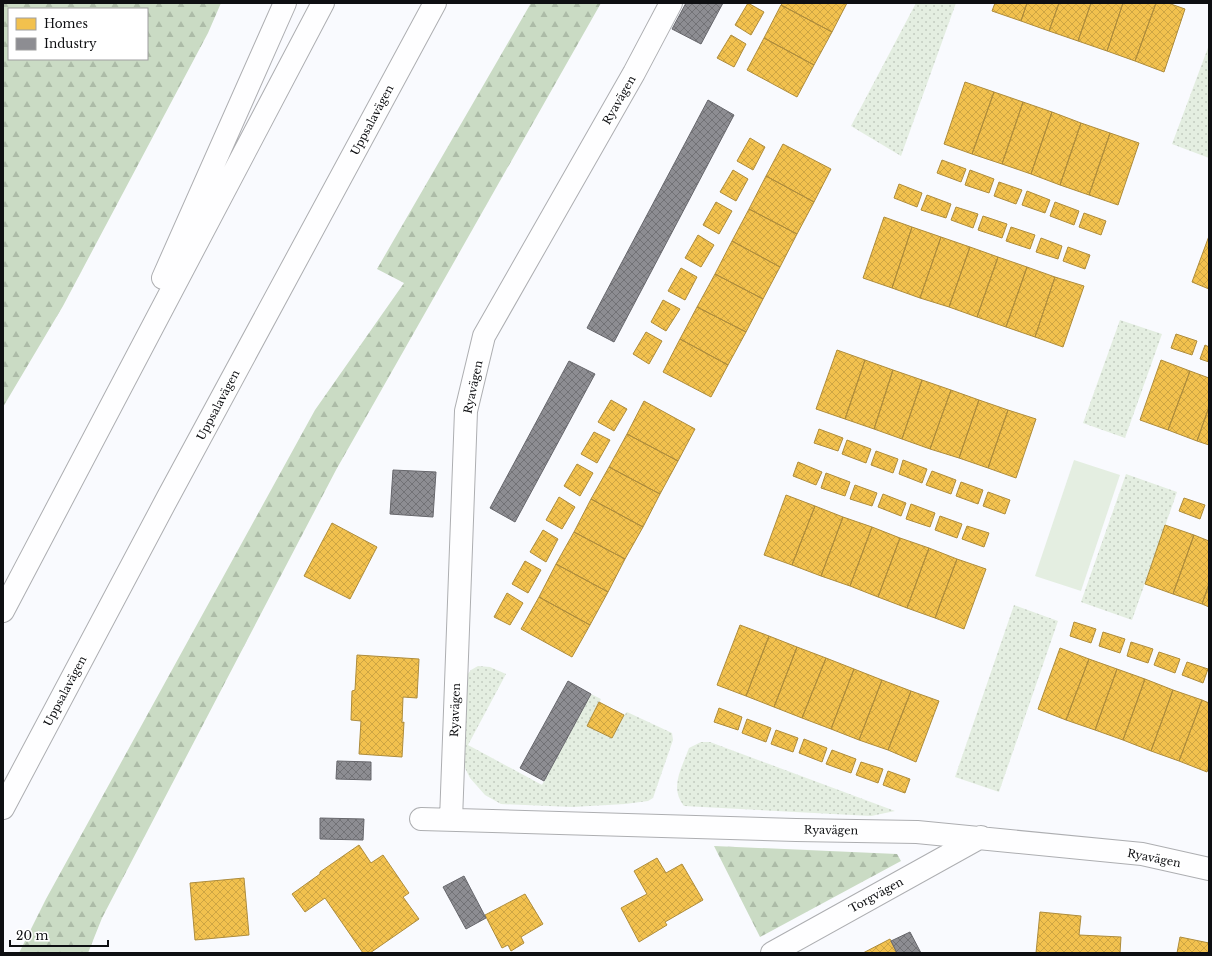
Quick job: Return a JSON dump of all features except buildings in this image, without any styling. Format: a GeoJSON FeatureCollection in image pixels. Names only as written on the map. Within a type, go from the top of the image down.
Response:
{"type":"FeatureCollection","features":[{"type":"Feature","properties":{"kind":"main road"},"geometry":{"type":"LineString","coordinates":[[80,463],[285,3]]}},
{"type":"Feature","properties":{"kind":"main road"},"geometry":{"type":"LineString","coordinates":[[3,611],[323,3]]}},
{"type":"Feature","properties":{"kind":"main road","name":"Uppsalavägen"},"geometry":{"type":"LineString","coordinates":[[3,808],[167,499],[435,3]]}},
{"type":"Feature","properties":{"kind":"main road","name":"Ryavägen"},"geometry":{"type":"LineString","coordinates":[[450,820],[466,411],[484,336],[630,80],[671,3]]}},
{"type":"Feature","properties":{"kind":"main road","name":"Ryavägen"},"geometry":{"type":"LineString","coordinates":[[421,819],[917,832],[981,837],[1142,854],[1209,869]]}},
{"type":"Feature","properties":{"kind":"main road","name":"Torgvägen"},"geometry":{"type":"LineString","coordinates":[[772,953],[981,837]]}},
{"type":"Feature","properties":{"kind":"shaded area"},"geometry":{"type":"Polygon","coordinates":[[[916,3],[956,3],[901,156],[851,126],[916,3]]]}},
{"type":"Feature","properties":{"kind":"shaded area"},"geometry":{"type":"Polygon","coordinates":[[[1209,45],[1209,158],[1172,144],[1209,45]]]}},
{"type":"Feature","properties":{"kind":"shaded area"},"geometry":{"type":"Polygon","coordinates":[[[1120,320],[1162,334],[1125,438],[1083,423],[1120,320]]]}},
{"type":"Feature","properties":{"kind":"shaded area"},"geometry":{"type":"Polygon","coordinates":[[[1074,460],[1120,475],[1081,591],[1035,576],[1074,460]]]}},
{"type":"Feature","properties":{"kind":"shaded area"},"geometry":{"type":"Polygon","coordinates":[[[1126,474],[1177,492],[1132,620],[1081,602],[1126,474]]]}},
{"type":"Feature","properties":{"kind":"shaded area"},"geometry":{"type":"Polygon","coordinates":[[[1014,605],[1058,621],[999,792],[955,777],[1014,605]]]}},
{"type":"Feature","properties":{"kind":"shaded area"},"geometry":{"type":"Polygon","coordinates":[[[478,666],[490,667],[506,674],[468,745],[542,785],[591,694],[601,699],[588,726],[612,738],[627,712],[672,733],[673,740],[653,798],[648,801],[625,804],[572,807],[501,804],[485,795],[470,778],[465,768],[463,721],[466,676],[471,670],[478,666]]]}},
{"type":"Feature","properties":{"kind":"shaded area"},"geometry":{"type":"Polygon","coordinates":[[[701,742],[710,742],[895,811],[871,816],[684,806],[677,792],[678,777],[689,748],[701,742]]]}},
{"type":"Feature","properties":{"kind":"green space"},"geometry":{"type":"Polygon","coordinates":[[[3,3],[221,3],[208,33],[63,306],[3,407],[3,3]]]}},
{"type":"Feature","properties":{"kind":"green space"},"geometry":{"type":"Polygon","coordinates":[[[531,3],[601,3],[336,470],[102,918],[88,953],[19,953],[46,899],[315,410],[404,283],[377,269],[531,3]]]}},
{"type":"Feature","properties":{"kind":"green space"},"geometry":{"type":"Polygon","coordinates":[[[714,846],[897,854],[901,861],[760,937],[714,846]]]}}]}
